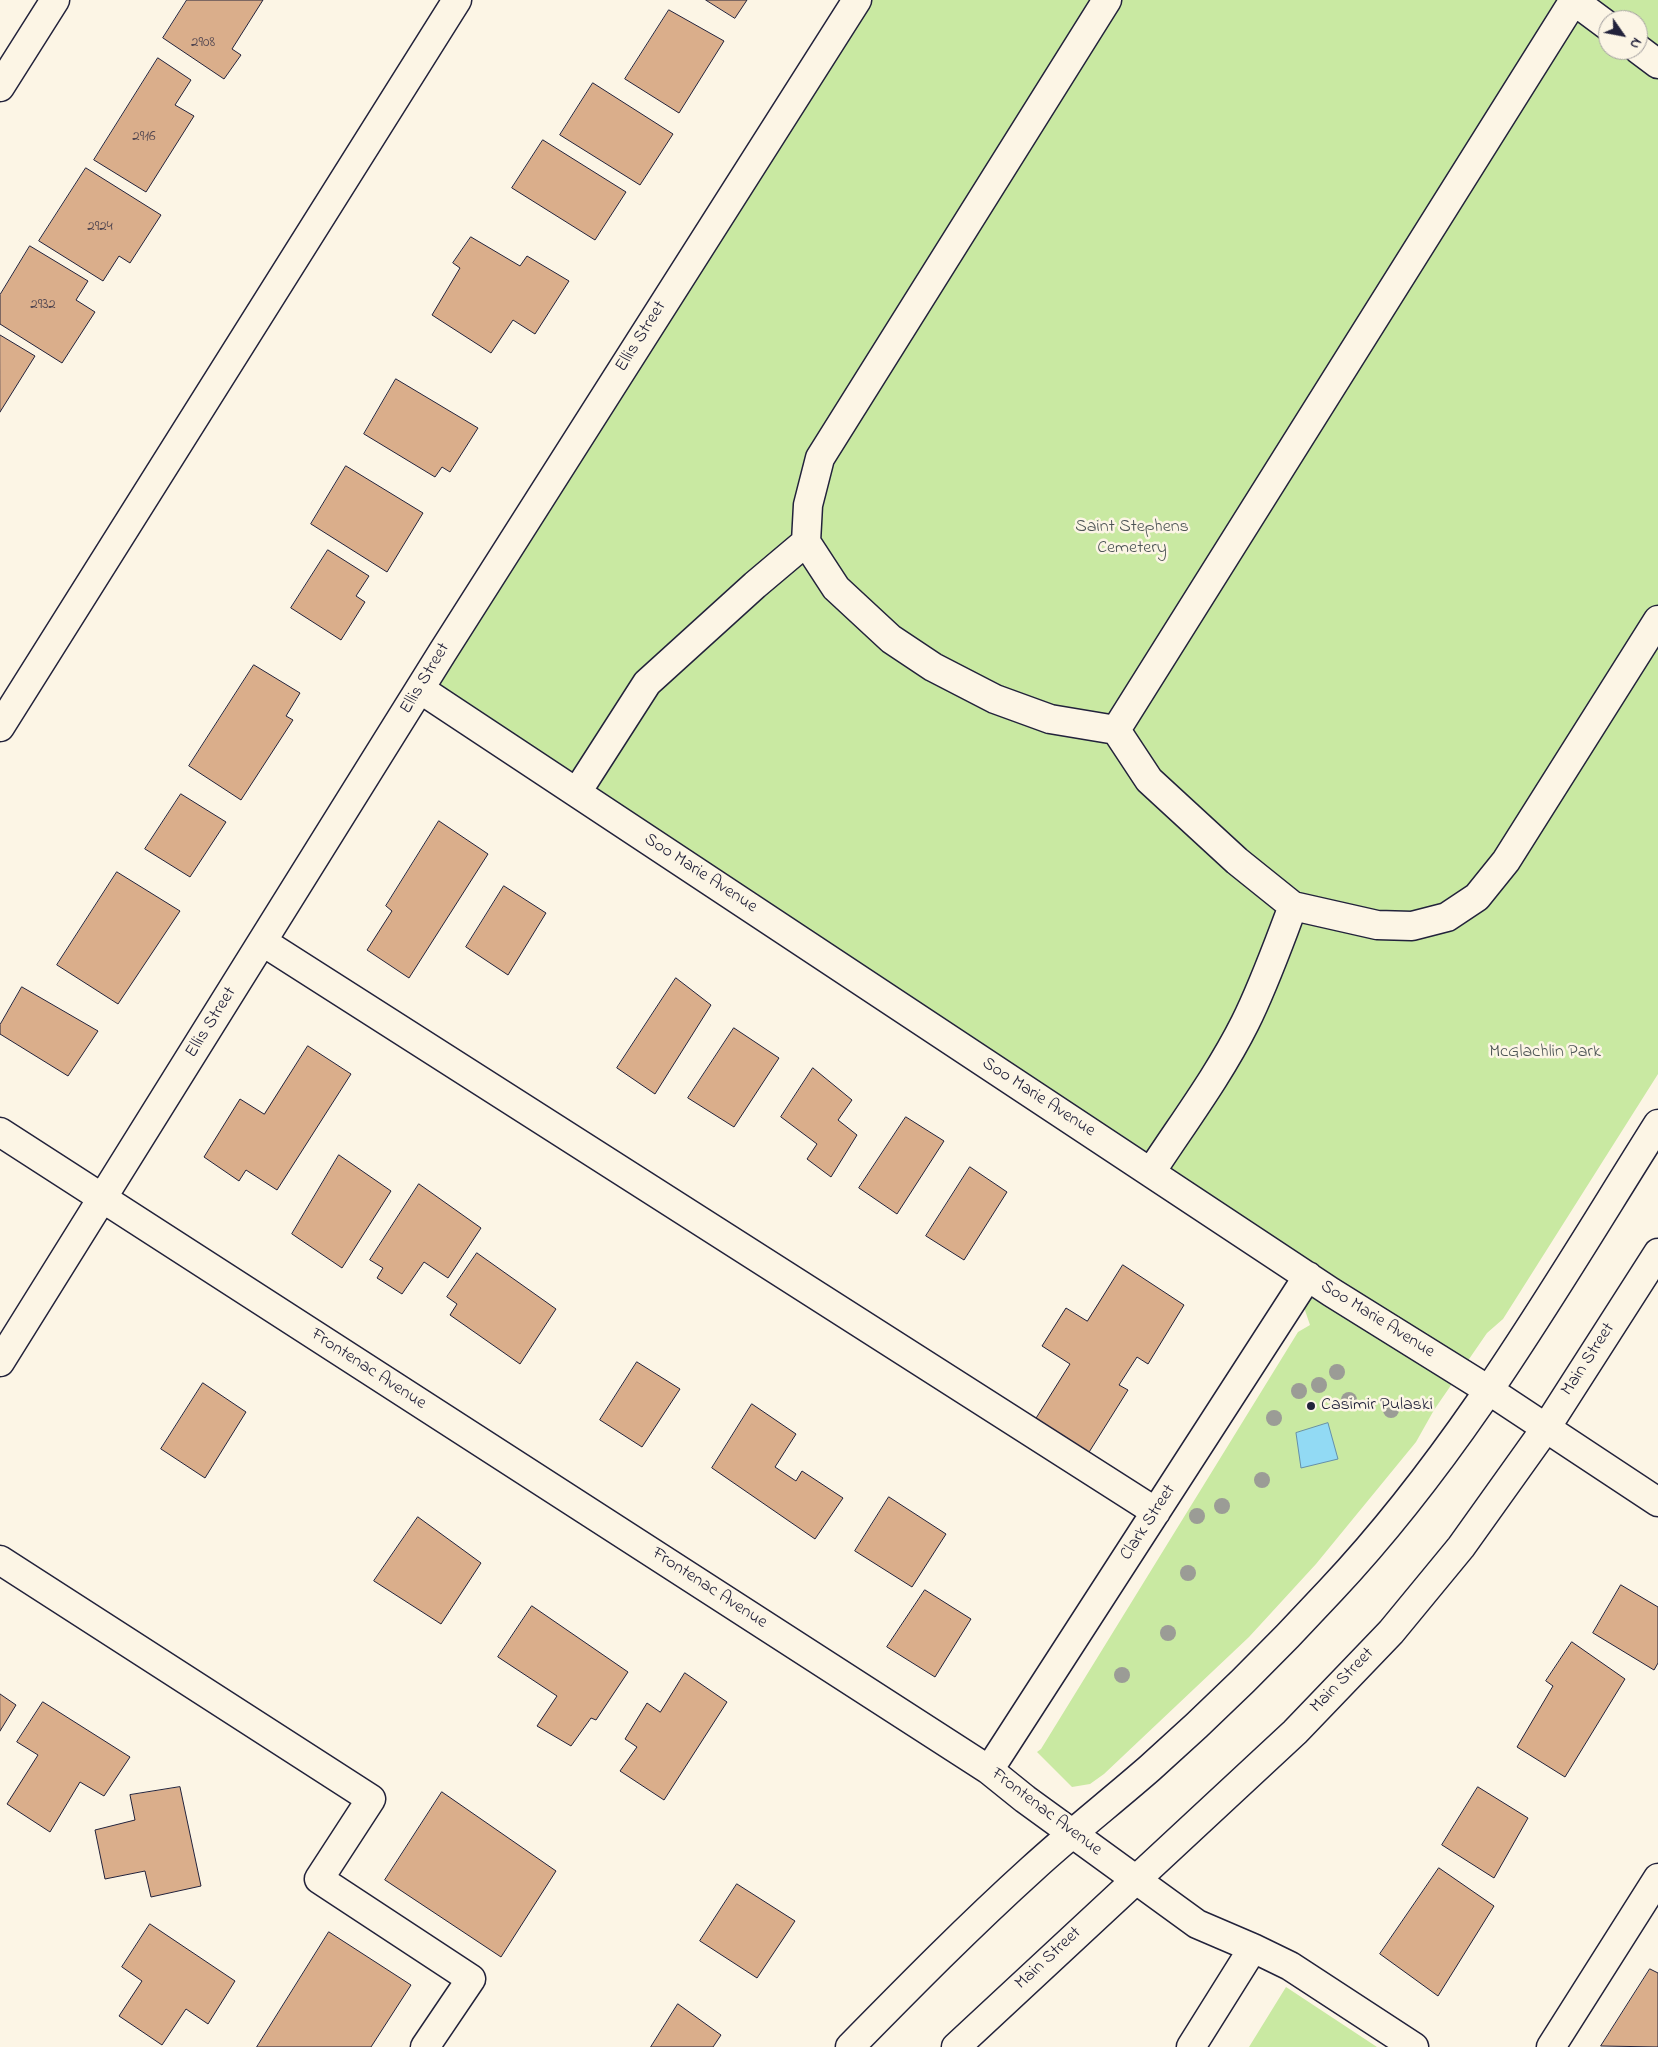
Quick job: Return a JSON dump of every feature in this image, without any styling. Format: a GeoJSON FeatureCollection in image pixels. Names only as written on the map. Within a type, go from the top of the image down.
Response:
{"type":"FeatureCollection","features":[{"type":"Feature","properties":{"kind":"street"},"geometry":{"type":"LineString","coordinates":[[0,87],[55,0]]}},
{"type":"Feature","properties":{"kind":"street"},"geometry":{"type":"LineString","coordinates":[[0,727],[457,0]]}},
{"type":"Feature","properties":{"kind":"street","name":"Ellis Street"},"geometry":{"type":"LineString","coordinates":[[0,1362],[442,652],[857,0]]}},
{"type":"Feature","properties":{"kind":"street"},"geometry":{"type":"LineString","coordinates":[[1107,0],[820,458],[808,505],[806,542],[836,588],[891,639],[933,667],[995,699],[1050,719],[1116,730],[1149,780],[1237,860],[1293,906],[1377,925],[1412,926],[1447,917],[1477,897],[1506,860],[1658,620]]}},
{"type":"Feature","properties":{"kind":"street"},"geometry":{"type":"LineString","coordinates":[[1116,730],[1573,0],[1598,19]]}},
{"type":"Feature","properties":{"kind":"street"},"geometry":{"type":"LineString","coordinates":[[577,792],[646,682],[806,542]]}},
{"type":"Feature","properties":{"kind":"street","name":"Soo Marie Avenue"},"geometry":{"type":"LineString","coordinates":[[420,689],[1308,1276],[1490,1391],[1658,1502]]}},
{"type":"Feature","properties":{"kind":"street"},"geometry":{"type":"LineString","coordinates":[[1151,1172],[1221,1065],[1245,1024],[1265,979],[1293,906]]}},
{"type":"Feature","properties":{"kind":"street"},"geometry":{"type":"LineString","coordinates":[[262,942],[1156,1512]]}},
{"type":"Feature","properties":{"kind":"street"},"geometry":{"type":"LineString","coordinates":[[850,2047],[915,1981],[1019,1881],[1194,1729],[1333,1589],[1423,1480],[1490,1391],[1658,1124]]}},
{"type":"Feature","properties":{"kind":"street","name":"Frontenac Avenue"},"geometry":{"type":"LineString","coordinates":[[0,1132],[989,1770],[1197,1924],[1290,1966],[1414,2047]]}},
{"type":"Feature","properties":{"kind":"street","name":"Main Street"},"geometry":{"type":"LineString","coordinates":[[956,2047],[1134,1879],[1294,1732],[1391,1632],[1461,1547],[1546,1428],[1658,1253]]}},
{"type":"Feature","properties":{"kind":"street","name":"Clark Street"},"geometry":{"type":"LineString","coordinates":[[989,1770],[1308,1276]]}},
{"type":"Feature","properties":{"kind":"street"},"geometry":{"type":"LineString","coordinates":[[0,1560],[371,1799],[319,1879],[471,1979],[426,2047]]}},
{"type":"Feature","properties":{"kind":"street"},"geometry":{"type":"LineString","coordinates":[[1551,2047],[1658,1878]]}},
{"type":"Feature","properties":{"kind":"street"},"geometry":{"type":"LineString","coordinates":[[1190,2047],[1253,1948]]}},
{"type":"Feature","properties":{"kind":"green space","name":"Saint Stephens Cemetery"},"geometry":{"type":"Polygon","coordinates":[[[865,0],[1658,0],[1658,1074],[1503,1319],[1487,1333],[1434,1410],[1416,1442],[1316,1564],[1249,1637],[1104,1774],[1090,1784],[1072,1787],[1037,1752],[1041,1749],[1298,1332],[1310,1325],[1289,1263],[420,689],[865,0]]]}},
{"type":"Feature","properties":{"kind":"green space"},"geometry":{"type":"Polygon","coordinates":[[[1286,1987],[1377,2047],[1249,2047],[1286,1987]]]}},
{"type":"Feature","properties":{"kind":"water"},"geometry":{"type":"Polygon","coordinates":[[[1328,1423],[1338,1459],[1301,1468],[1296,1433],[1328,1423]]]}},
{"type":"Feature","properties":{"kind":"building"},"geometry":{"type":"Polygon","coordinates":[[[187,0],[263,0],[232,49],[241,55],[224,79],[163,38],[187,0]]]}},
{"type":"Feature","properties":{"kind":"building"},"geometry":{"type":"Polygon","coordinates":[[[706,0],[747,0],[735,18],[706,0]]]}},
{"type":"Feature","properties":{"kind":"building"},"geometry":{"type":"Polygon","coordinates":[[[669,10],[724,41],[679,113],[625,79],[669,10]]]}},
{"type":"Feature","properties":{"kind":"building"},"geometry":{"type":"Polygon","coordinates":[[[158,58],[191,80],[175,105],[194,116],[146,192],[94,160],[158,58]]]}},
{"type":"Feature","properties":{"kind":"building"},"geometry":{"type":"Polygon","coordinates":[[[593,83],[673,134],[640,185],[560,135],[593,83]]]}},
{"type":"Feature","properties":{"kind":"building"},"geometry":{"type":"Polygon","coordinates":[[[543,140],[626,192],[595,240],[512,188],[543,140]]]}},
{"type":"Feature","properties":{"kind":"building"},"geometry":{"type":"Polygon","coordinates":[[[86,168],[161,215],[130,263],[119,256],[103,281],[39,241],[86,168]]]}},
{"type":"Feature","properties":{"kind":"building"},"geometry":{"type":"Polygon","coordinates":[[[471,237],[520,266],[527,256],[569,281],[535,334],[513,320],[491,353],[432,315],[460,268],[453,263],[471,237]]]}},
{"type":"Feature","properties":{"kind":"building"},"geometry":{"type":"Polygon","coordinates":[[[30,246],[88,281],[76,300],[95,312],[62,363],[0,324],[0,295],[30,246]]]}},
{"type":"Feature","properties":{"kind":"building"},"geometry":{"type":"Polygon","coordinates":[[[0,335],[35,356],[0,412],[0,335]]]}},
{"type":"Feature","properties":{"kind":"building"},"geometry":{"type":"Polygon","coordinates":[[[396,379],[478,428],[450,472],[442,467],[435,477],[364,434],[396,379]]]}},
{"type":"Feature","properties":{"kind":"building"},"geometry":{"type":"Polygon","coordinates":[[[346,466],[423,513],[387,572],[311,524],[346,466]]]}},
{"type":"Feature","properties":{"kind":"building"},"geometry":{"type":"Polygon","coordinates":[[[328,550],[369,576],[356,596],[365,602],[341,640],[291,608],[328,550]]]}},
{"type":"Feature","properties":{"kind":"building"},"geometry":{"type":"Polygon","coordinates":[[[254,665],[300,693],[286,716],[293,720],[241,800],[189,766],[254,665]]]}},
{"type":"Feature","properties":{"kind":"building"},"geometry":{"type":"Polygon","coordinates":[[[181,794],[226,822],[190,877],[145,849],[181,794]]]}},
{"type":"Feature","properties":{"kind":"building"},"geometry":{"type":"Polygon","coordinates":[[[439,821],[488,854],[409,978],[367,950],[392,911],[386,906],[439,821]]]}},
{"type":"Feature","properties":{"kind":"building"},"geometry":{"type":"Polygon","coordinates":[[[117,872],[180,911],[118,1004],[57,965],[117,872]]]}},
{"type":"Feature","properties":{"kind":"building"},"geometry":{"type":"Polygon","coordinates":[[[504,886],[546,913],[508,975],[466,947],[504,886]]]}},
{"type":"Feature","properties":{"kind":"building"},"geometry":{"type":"Polygon","coordinates":[[[676,978],[711,1005],[655,1094],[617,1068],[676,978]]]}},
{"type":"Feature","properties":{"kind":"building"},"geometry":{"type":"Polygon","coordinates":[[[22,987],[98,1031],[68,1076],[0,1034],[0,1025],[22,987]]]}},
{"type":"Feature","properties":{"kind":"building"},"geometry":{"type":"Polygon","coordinates":[[[734,1028],[779,1058],[734,1127],[688,1098],[734,1028]]]}},
{"type":"Feature","properties":{"kind":"building"},"geometry":{"type":"Polygon","coordinates":[[[308,1046],[351,1074],[277,1190],[246,1170],[239,1181],[204,1157],[240,1099],[264,1114],[308,1046]]]}},
{"type":"Feature","properties":{"kind":"building"},"geometry":{"type":"Polygon","coordinates":[[[813,1068],[852,1100],[838,1120],[857,1135],[831,1177],[807,1159],[817,1144],[781,1117],[813,1068]]]}},
{"type":"Feature","properties":{"kind":"building"},"geometry":{"type":"Polygon","coordinates":[[[906,1117],[944,1141],[897,1214],[859,1188],[906,1117]]]}},
{"type":"Feature","properties":{"kind":"building"},"geometry":{"type":"Polygon","coordinates":[[[339,1155],[391,1191],[342,1268],[292,1234],[339,1155]]]}},
{"type":"Feature","properties":{"kind":"building"},"geometry":{"type":"Polygon","coordinates":[[[970,1167],[1007,1192],[964,1260],[926,1236],[970,1167]]]}},
{"type":"Feature","properties":{"kind":"building"},"geometry":{"type":"Polygon","coordinates":[[[419,1184],[481,1228],[448,1278],[424,1262],[402,1294],[377,1278],[383,1268],[370,1260],[419,1184]]]}},
{"type":"Feature","properties":{"kind":"building"},"geometry":{"type":"Polygon","coordinates":[[[477,1253],[556,1309],[520,1364],[450,1315],[457,1304],[447,1297],[477,1253]]]}},
{"type":"Feature","properties":{"kind":"building"},"geometry":{"type":"Polygon","coordinates":[[[1123,1265],[1184,1305],[1148,1364],[1137,1357],[1119,1385],[1128,1390],[1086,1457],[1033,1423],[1070,1364],[1042,1346],[1066,1308],[1087,1321],[1123,1265]]]}},
{"type":"Feature","properties":{"kind":"building"},"geometry":{"type":"Polygon","coordinates":[[[637,1362],[680,1389],[642,1447],[600,1420],[637,1362]]]}},
{"type":"Feature","properties":{"kind":"building"},"geometry":{"type":"Polygon","coordinates":[[[203,1383],[246,1412],[205,1478],[161,1449],[203,1383]]]}},
{"type":"Feature","properties":{"kind":"building"},"geometry":{"type":"Polygon","coordinates":[[[752,1404],[796,1434],[775,1467],[796,1481],[802,1471],[843,1498],[815,1539],[712,1468],[752,1404]]]}},
{"type":"Feature","properties":{"kind":"building"},"geometry":{"type":"Polygon","coordinates":[[[889,1497],[946,1534],[912,1587],[855,1551],[889,1497]]]}},
{"type":"Feature","properties":{"kind":"building"},"geometry":{"type":"Polygon","coordinates":[[[418,1517],[481,1563],[441,1624],[374,1581],[418,1517]]]}},
{"type":"Feature","properties":{"kind":"building"},"geometry":{"type":"Polygon","coordinates":[[[1621,1585],[1658,1607],[1658,1663],[1654,1670],[1593,1633],[1621,1585]]]}},
{"type":"Feature","properties":{"kind":"building"},"geometry":{"type":"Polygon","coordinates":[[[925,1590],[971,1619],[935,1677],[887,1647],[925,1590]]]}},
{"type":"Feature","properties":{"kind":"building"},"geometry":{"type":"Polygon","coordinates":[[[532,1606],[628,1672],[596,1720],[591,1718],[571,1746],[537,1726],[557,1696],[498,1657],[532,1606]]]}},
{"type":"Feature","properties":{"kind":"building"},"geometry":{"type":"Polygon","coordinates":[[[1572,1642],[1625,1679],[1565,1777],[1517,1747],[1553,1686],[1546,1681],[1572,1642]]]}},
{"type":"Feature","properties":{"kind":"building"},"geometry":{"type":"Polygon","coordinates":[[[685,1673],[727,1702],[664,1800],[620,1771],[637,1747],[625,1739],[647,1703],[660,1712],[685,1673]]]}},
{"type":"Feature","properties":{"kind":"building"},"geometry":{"type":"Polygon","coordinates":[[[0,1694],[16,1705],[0,1731],[0,1694]]]}},
{"type":"Feature","properties":{"kind":"building"},"geometry":{"type":"Polygon","coordinates":[[[43,1702],[130,1757],[104,1796],[80,1782],[50,1832],[7,1804],[38,1755],[17,1742],[43,1702]]]}},
{"type":"Feature","properties":{"kind":"building"},"geometry":{"type":"Polygon","coordinates":[[[180,1787],[201,1886],[151,1897],[145,1871],[105,1879],[95,1830],[135,1820],[130,1795],[180,1787]]]}},
{"type":"Feature","properties":{"kind":"building"},"geometry":{"type":"Polygon","coordinates":[[[1478,1787],[1528,1818],[1494,1878],[1442,1845],[1478,1787]]]}},
{"type":"Feature","properties":{"kind":"building"},"geometry":{"type":"Polygon","coordinates":[[[442,1792],[556,1871],[501,1957],[385,1880],[442,1792]]]}},
{"type":"Feature","properties":{"kind":"building"},"geometry":{"type":"Polygon","coordinates":[[[1439,1868],[1494,1906],[1438,1996],[1380,1954],[1439,1868]]]}},
{"type":"Feature","properties":{"kind":"building"},"geometry":{"type":"Polygon","coordinates":[[[737,1884],[795,1921],[757,1978],[700,1941],[737,1884]]]}},
{"type":"Feature","properties":{"kind":"building"},"geometry":{"type":"Polygon","coordinates":[[[150,1924],[235,1981],[208,2024],[186,2009],[162,2045],[119,2016],[142,1981],[122,1967],[150,1924]]]}},
{"type":"Feature","properties":{"kind":"building"},"geometry":{"type":"Polygon","coordinates":[[[329,1932],[411,1985],[371,2047],[257,2047],[329,1932]]]}},
{"type":"Feature","properties":{"kind":"building"},"geometry":{"type":"Polygon","coordinates":[[[1650,1969],[1658,1973],[1658,2047],[1601,2046],[1650,1969]]]}},
{"type":"Feature","properties":{"kind":"building"},"geometry":{"type":"Polygon","coordinates":[[[678,2004],[721,2035],[713,2047],[651,2047],[678,2004]]]}},
{"type":"Feature","properties":{"kind":"place","name":"Casimir Pulaski"},"geometry":{"type":"Point","coordinates":[1311,1406]}},
{"type":"Feature","properties":{"kind":"park label","name":"McGlachlin Park"},"geometry":{"type":"Point","coordinates":[1545,1053]}}]}
